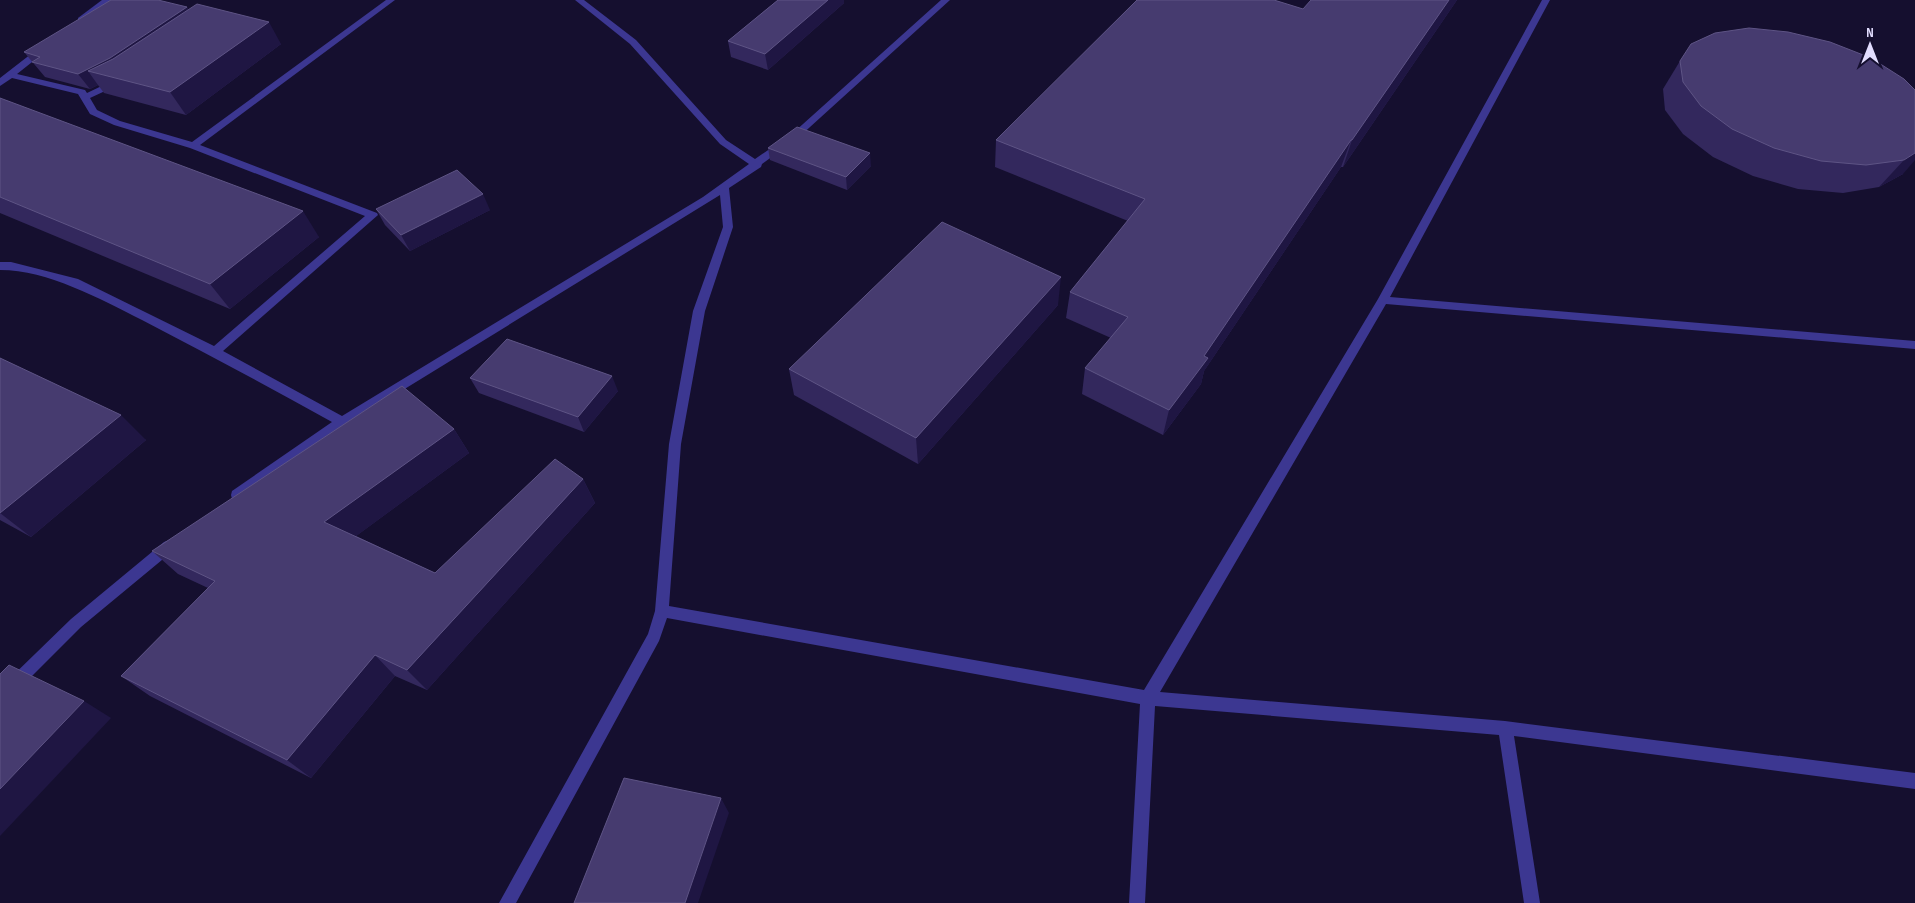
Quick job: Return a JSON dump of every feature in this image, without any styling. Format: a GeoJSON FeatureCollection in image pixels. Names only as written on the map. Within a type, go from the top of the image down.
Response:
{"type":"FeatureCollection","features":[{"type":"Feature","properties":{"kind":"lane"},"geometry":{"type":"LineString","coordinates":[[70,29],[107,0]]}},
{"type":"Feature","properties":{"kind":"lane"},"geometry":{"type":"LineString","coordinates":[[193,146],[391,0]]}},
{"type":"Feature","properties":{"kind":"lane"},"geometry":{"type":"LineString","coordinates":[[580,0],[632,42],[724,142],[758,164]]}},
{"type":"Feature","properties":{"kind":"lane"},"geometry":{"type":"LineString","coordinates":[[231,500],[342,422],[724,187],[758,164],[796,136],[946,0]]}},
{"type":"Feature","properties":{"kind":"lane"},"geometry":{"type":"LineString","coordinates":[[1137,903],[1148,698],[1383,300],[1546,0]]}},
{"type":"Feature","properties":{"kind":"lane"},"geometry":{"type":"LineString","coordinates":[[0,83],[48,46]]}},
{"type":"Feature","properties":{"kind":"lane"},"geometry":{"type":"LineString","coordinates":[[10,75],[82,92],[93,112],[117,123],[193,146],[373,215],[214,352]]}},
{"type":"Feature","properties":{"kind":"lane"},"geometry":{"type":"LineString","coordinates":[[85,98],[124,78]]}},
{"type":"Feature","properties":{"kind":"lane"},"geometry":{"type":"LineString","coordinates":[[507,903],[654,636],[662,611],[675,444],[699,311],[728,226],[724,187]]}},
{"type":"Feature","properties":{"kind":"lane"},"geometry":{"type":"LineString","coordinates":[[0,266],[11,266],[74,282],[214,352],[342,422]]}},
{"type":"Feature","properties":{"kind":"lane"},"geometry":{"type":"LineString","coordinates":[[1383,300],[1915,346]]}},
{"type":"Feature","properties":{"kind":"lane"},"geometry":{"type":"LineString","coordinates":[[0,698],[76,623],[176,539]]}},
{"type":"Feature","properties":{"kind":"lane"},"geometry":{"type":"LineString","coordinates":[[662,611],[1148,698],[1505,728],[1915,781]]}},
{"type":"Feature","properties":{"kind":"lane"},"geometry":{"type":"LineString","coordinates":[[1505,728],[1532,903]]}},
{"type":"Feature","properties":{"kind":"building"},"geometry":{"type":"Polygon","coordinates":[[[111,0],[158,0],[187,7],[110,58],[78,74],[32,62],[40,57],[24,52],[111,0]]]}},
{"type":"Feature","properties":{"kind":"building"},"geometry":{"type":"Polygon","coordinates":[[[778,0],[828,0],[765,54],[728,41],[778,0]]]}},
{"type":"Feature","properties":{"kind":"building"},"geometry":{"type":"Polygon","coordinates":[[[1137,0],[1274,0],[1303,9],[1311,0],[1449,0],[1204,356],[1208,358],[1169,410],[1085,368],[1128,317],[1070,292],[1145,199],[996,140],[1137,0]]]}},
{"type":"Feature","properties":{"kind":"building"},"geometry":{"type":"Polygon","coordinates":[[[197,4],[269,22],[170,92],[88,71],[113,59],[197,4]]]}},
{"type":"Feature","properties":{"kind":"building"},"geometry":{"type":"Polygon","coordinates":[[[1749,28],[1788,32],[1830,42],[1871,58],[1904,79],[1915,90],[1915,153],[1904,160],[1866,165],[1821,161],[1774,148],[1732,129],[1701,106],[1683,82],[1680,61],[1691,44],[1715,33],[1749,28]]]}},
{"type":"Feature","properties":{"kind":"building"},"geometry":{"type":"Polygon","coordinates":[[[0,98],[303,211],[210,284],[0,197],[0,98]]]}},
{"type":"Feature","properties":{"kind":"building"},"geometry":{"type":"Polygon","coordinates":[[[797,127],[870,153],[846,177],[768,148],[797,127]]]}},
{"type":"Feature","properties":{"kind":"building"},"geometry":{"type":"Polygon","coordinates":[[[457,170],[483,194],[401,235],[376,209],[457,170]]]}},
{"type":"Feature","properties":{"kind":"building"},"geometry":{"type":"Polygon","coordinates":[[[942,222],[1061,277],[916,438],[789,369],[942,222]]]}},
{"type":"Feature","properties":{"kind":"building"},"geometry":{"type":"Polygon","coordinates":[[[507,339],[612,376],[578,417],[470,378],[507,339]]]}},
{"type":"Feature","properties":{"kind":"building"},"geometry":{"type":"Polygon","coordinates":[[[0,358],[121,415],[0,513],[0,358]]]}},
{"type":"Feature","properties":{"kind":"building"},"geometry":{"type":"Polygon","coordinates":[[[402,386],[454,429],[324,522],[435,573],[555,459],[583,479],[407,670],[375,655],[287,760],[121,676],[215,581],[152,551],[402,386]]]}},
{"type":"Feature","properties":{"kind":"building"},"geometry":{"type":"Polygon","coordinates":[[[9,665],[84,701],[0,789],[0,674],[9,665]]]}},
{"type":"Feature","properties":{"kind":"building"},"geometry":{"type":"Polygon","coordinates":[[[624,778],[721,798],[685,903],[574,903],[624,778]]]}}]}
